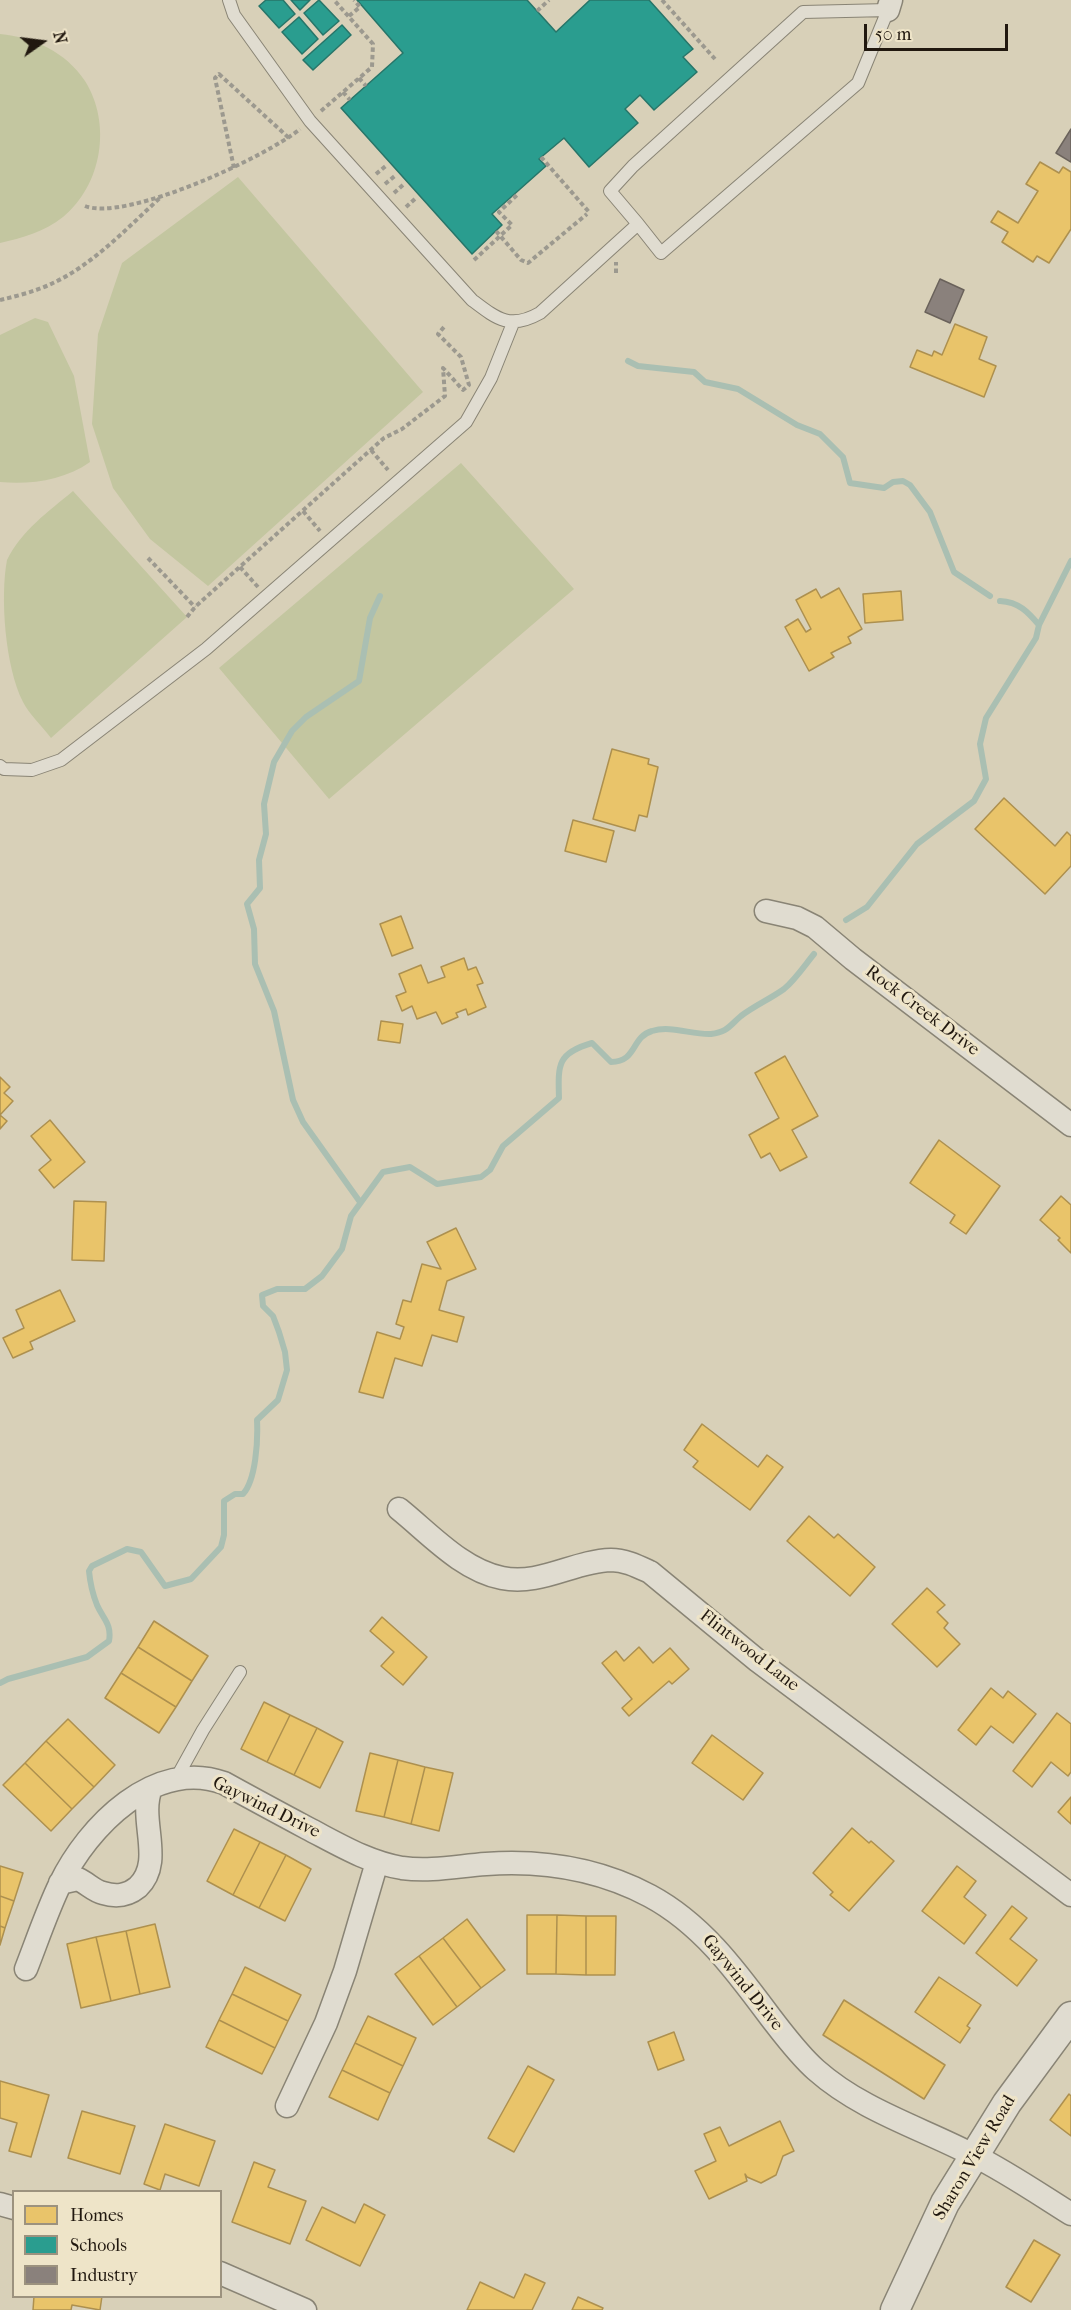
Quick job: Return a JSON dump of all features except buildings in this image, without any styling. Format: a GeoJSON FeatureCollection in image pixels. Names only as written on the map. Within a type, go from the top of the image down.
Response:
{"type":"FeatureCollection","features":[{"type":"Feature","properties":{"kind":"street","name":"Rock Creek Drive"},"geometry":{"type":"LineString","coordinates":[[766,911],[797,918],[815,927],[1071,1125]]}},
{"type":"Feature","properties":{"kind":"street","name":"Flintwood Lane"},"geometry":{"type":"LineString","coordinates":[[399,1509],[475,1568],[500,1578],[536,1579],[610,1560],[631,1563],[650,1572],[758,1661],[1071,1895]]}},
{"type":"Feature","properties":{"kind":"street","name":"Gaywind Drive"},"geometry":{"type":"LineString","coordinates":[[26,1969],[60,1883],[97,1831],[127,1801],[151,1788],[177,1777],[212,1778],[358,1855],[377,1862],[406,1868],[439,1870],[522,1862],[561,1866],[616,1881],[650,1896],[681,1916],[706,1937],[728,1961],[788,2040],[814,2069],[836,2087],[880,2112],[975,2156],[1071,2214]]}},
{"type":"Feature","properties":{"kind":"street"},"geometry":{"type":"LineString","coordinates":[[60,1883],[78,1879],[100,1893],[115,1896],[132,1892],[146,1879],[150,1864],[146,1798],[151,1788]]}},
{"type":"Feature","properties":{"kind":"street"},"geometry":{"type":"LineString","coordinates":[[287,2106],[330,2013],[345,1971],[377,1862]]}},
{"type":"Feature","properties":{"kind":"street","name":"Sharon View Road"},"geometry":{"type":"LineString","coordinates":[[895,2310],[945,2203],[1007,2103],[1071,2016]]}},
{"type":"Feature","properties":{"kind":"street"},"geometry":{"type":"LineString","coordinates":[[222,2274],[305,2310]]}},
{"type":"Feature","properties":{"kind":"lane"},"geometry":{"type":"LineString","coordinates":[[229,0],[234,15],[310,121],[472,300],[494,317],[513,323],[527,320],[540,313],[638,224]]}},
{"type":"Feature","properties":{"kind":"lane"},"geometry":{"type":"LineString","coordinates":[[889,5],[858,83],[661,253],[638,224],[610,191],[633,166],[803,12],[889,5]]}},
{"type":"Feature","properties":{"kind":"lane"},"geometry":{"type":"LineString","coordinates":[[0,766],[4,769],[32,770],[61,760],[206,649],[466,422],[491,378],[513,323]]}},
{"type":"Feature","properties":{"kind":"lane"},"geometry":{"type":"LineString","coordinates":[[177,1777],[203,1730],[240,1672]]}},
{"type":"Feature","properties":{"kind":"path"},"geometry":{"type":"LineString","coordinates":[[321,112],[372,67],[373,44],[334,0]]}},
{"type":"Feature","properties":{"kind":"path"},"geometry":{"type":"LineString","coordinates":[[349,16],[361,6],[354,0]]}},
{"type":"Feature","properties":{"kind":"path"},"geometry":{"type":"LineString","coordinates":[[537,11],[549,0]]}},
{"type":"Feature","properties":{"kind":"path"},"geometry":{"type":"LineString","coordinates":[[662,0],[715,59]]}},
{"type":"Feature","properties":{"kind":"path"},"geometry":{"type":"LineString","coordinates":[[234,168],[215,78],[219,74],[289,138]]}},
{"type":"Feature","properties":{"kind":"path"},"geometry":{"type":"LineString","coordinates":[[359,78],[366,86]]}},
{"type":"Feature","properties":{"kind":"path"},"geometry":{"type":"LineString","coordinates":[[343,92],[350,100]]}},
{"type":"Feature","properties":{"kind":"path"},"geometry":{"type":"LineString","coordinates":[[85,207],[102,210],[164,195],[209,180],[302,129]]}},
{"type":"Feature","properties":{"kind":"path"},"geometry":{"type":"LineString","coordinates":[[496,231],[521,260],[528,263],[588,213],[541,157]]}},
{"type":"Feature","properties":{"kind":"path"},"geometry":{"type":"LineString","coordinates":[[474,260],[512,225],[499,212],[518,194]]}},
{"type":"Feature","properties":{"kind":"path"},"geometry":{"type":"LineString","coordinates":[[0,300],[53,283],[81,266],[110,244],[164,195]]}},
{"type":"Feature","properties":{"kind":"path"},"geometry":{"type":"LineString","coordinates":[[187,617],[195,607],[384,438],[402,429],[445,396],[443,368],[463,390],[469,385],[461,357],[438,334],[444,327]]}},
{"type":"Feature","properties":{"kind":"path"},"geometry":{"type":"LineString","coordinates":[[371,450],[390,472]]}},
{"type":"Feature","properties":{"kind":"path"},"geometry":{"type":"LineString","coordinates":[[303,512],[321,533]]}},
{"type":"Feature","properties":{"kind":"path"},"geometry":{"type":"LineString","coordinates":[[148,558],[195,607]]}},
{"type":"Feature","properties":{"kind":"path"},"geometry":{"type":"LineString","coordinates":[[240,567],[260,589]]}},
{"type":"Feature","properties":{"kind":"green space"},"geometry":{"type":"Polygon","coordinates":[[[0,34],[25,39],[48,48],[77,71],[93,98],[100,134],[99,153],[94,171],[87,188],[76,204],[48,227],[25,237],[0,243],[0,34]]]}},
{"type":"Feature","properties":{"kind":"green space"},"geometry":{"type":"Polygon","coordinates":[[[238,177],[423,392],[208,586],[150,539],[113,488],[92,424],[98,334],[122,263],[238,177]]]}},
{"type":"Feature","properties":{"kind":"green space"},"geometry":{"type":"Polygon","coordinates":[[[35,318],[48,322],[74,376],[90,462],[70,473],[47,480],[23,483],[0,482],[0,335],[35,318]]]}},
{"type":"Feature","properties":{"kind":"green space"},"geometry":{"type":"Polygon","coordinates":[[[461,463],[574,589],[329,799],[219,668],[461,463]]]}},
{"type":"Feature","properties":{"kind":"green space"},"geometry":{"type":"Polygon","coordinates":[[[73,491],[187,617],[51,738],[23,702],[12,670],[4,612],[5,575],[7,560],[20,540],[36,522],[73,491]]]}},
{"type":"Feature","properties":{"kind":"waterway"},"geometry":{"type":"LineString","coordinates":[[628,361],[638,366],[694,372],[705,382],[738,389],[797,425],[820,434],[843,457],[850,483],[884,488],[893,482],[903,481],[910,485],[930,512],[954,572],[990,596]]}},
{"type":"Feature","properties":{"kind":"waterway"},"geometry":{"type":"LineString","coordinates":[[846,920],[867,907],[917,844],[974,801],[986,779],[980,744],[986,718],[1036,638],[1039,625],[1071,561]]}},
{"type":"Feature","properties":{"kind":"waterway"},"geometry":{"type":"LineString","coordinates":[[360,1202],[303,1122],[293,1100],[274,1011],[255,964],[254,929],[247,904],[260,888],[259,860],[266,834],[264,804],[274,762],[292,731],[306,717],[359,681],[370,618],[380,596]]}},
{"type":"Feature","properties":{"kind":"waterway"},"geometry":{"type":"LineString","coordinates":[[1000,601],[1013,603],[1022,608],[1039,625]]}},
{"type":"Feature","properties":{"kind":"waterway"},"geometry":{"type":"LineString","coordinates":[[0,1683],[87,1657],[109,1641],[108,1626],[97,1605],[92,1588],[89,1571],[92,1566],[127,1549],[141,1552],[165,1586],[191,1579],[221,1547],[224,1535],[224,1501],[235,1494],[243,1494],[247,1488],[255,1459],[257,1420],[278,1400],[287,1370],[279,1332],[273,1316],[263,1306],[262,1295],[277,1289],[305,1289],[322,1276],[342,1249],[351,1216],[383,1172],[410,1167],[437,1184],[481,1177],[490,1170],[503,1146],[559,1098],[560,1069],[562,1062],[572,1051],[592,1043],[611,1062],[619,1061],[630,1054],[640,1038],[659,1029],[711,1034],[721,1032],[746,1012],[784,989],[814,954]]}}]}
